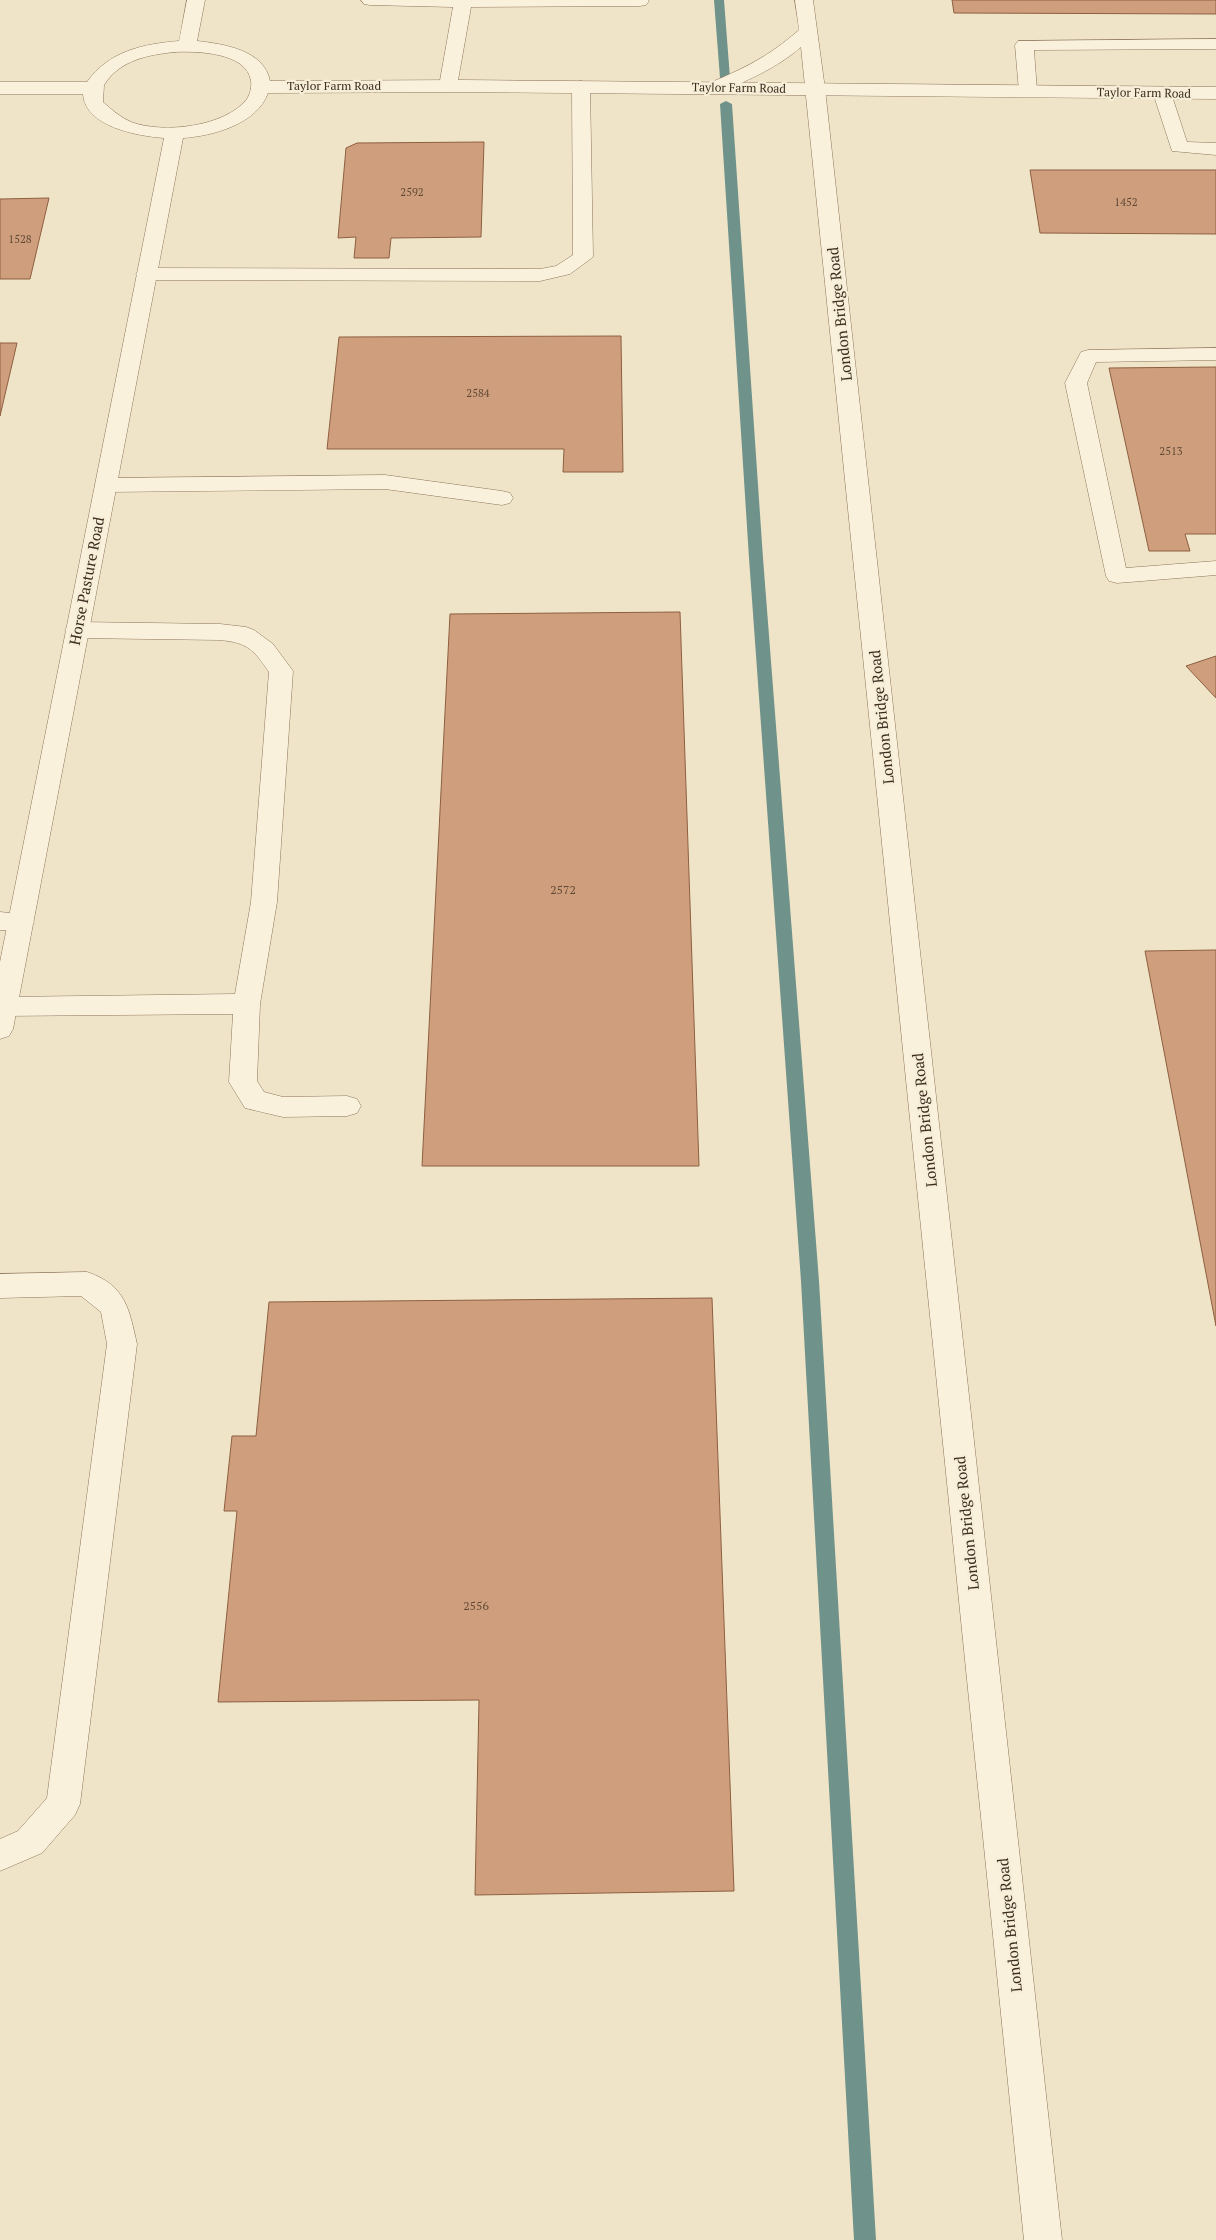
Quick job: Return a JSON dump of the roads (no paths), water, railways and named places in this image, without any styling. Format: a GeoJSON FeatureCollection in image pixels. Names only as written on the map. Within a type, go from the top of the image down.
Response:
{"type":"FeatureCollection","features":[{"type":"Feature","properties":{"kind":"street"},"geometry":{"type":"LineString","coordinates":[[186,46],[196,0]]}},
{"type":"Feature","properties":{"kind":"street"},"geometry":{"type":"LineString","coordinates":[[370,0],[640,2]]}},
{"type":"Feature","properties":{"kind":"street","name":"London Bridge Road"},"geometry":{"type":"LineString","coordinates":[[804,0],[816,89],[1043,2240]]}},
{"type":"Feature","properties":{"kind":"street"},"geometry":{"type":"LineString","coordinates":[[448,86],[463,2]]}},
{"type":"Feature","properties":{"kind":"street"},"geometry":{"type":"LineString","coordinates":[[714,88],[774,60],[808,32]]}},
{"type":"Feature","properties":{"kind":"street"},"geometry":{"type":"LineString","coordinates":[[1028,91],[1024,45],[1216,44]]}},
{"type":"Feature","properties":{"kind":"street"},"geometry":{"type":"LineString","coordinates":[[186,46],[211,48],[232,53],[249,62],[259,74],[262,87],[256,100],[243,113],[224,123],[200,130],[174,133],[146,131],[122,125],[104,115],[94,102],[93,88],[100,75],[115,63],[144,52],[186,46]]}},
{"type":"Feature","properties":{"kind":"street","name":"Taylor Farm Road"},"geometry":{"type":"LineString","coordinates":[[262,87],[448,86],[1216,93]]}},
{"type":"Feature","properties":{"kind":"street"},"geometry":{"type":"LineString","coordinates":[[146,274],[553,275],[567,269],[583,257],[581,87]]}},
{"type":"Feature","properties":{"kind":"street"},"geometry":{"type":"LineString","coordinates":[[0,88],[93,88]]}},
{"type":"Feature","properties":{"kind":"street"},"geometry":{"type":"LineString","coordinates":[[1162,93],[1179,147],[1216,149]]}},
{"type":"Feature","properties":{"kind":"street","name":"Horse Pasture Road"},"geometry":{"type":"LineString","coordinates":[[2,1018],[10,921],[78,630],[174,133]]}},
{"type":"Feature","properties":{"kind":"street"},"geometry":{"type":"LineString","coordinates":[[1216,354],[1088,356],[1076,383],[1104,526],[1117,576],[1216,568]]}},
{"type":"Feature","properties":{"kind":"street"},"geometry":{"type":"LineString","coordinates":[[106,485],[385,482],[502,498]]}},
{"type":"Feature","properties":{"kind":"street"},"geometry":{"type":"LineString","coordinates":[[78,630],[220,632],[246,635],[265,649],[281,671],[264,902],[247,1004],[242,1082],[255,1101],[283,1107],[347,1106]]}},
{"type":"Feature","properties":{"kind":"street"},"geometry":{"type":"LineString","coordinates":[[2,1018],[247,1004]]}},
{"type":"Feature","properties":{"kind":"street"},"geometry":{"type":"LineString","coordinates":[[0,1286],[87,1284],[114,1306],[122,1344],[63,1804],[30,1842],[0,1855]]}},
{"type":"Feature","properties":{"kind":"waterway"},"geometry":{"type":"LineString","coordinates":[[719,0],[725,78]]}},
{"type":"Feature","properties":{"kind":"waterway"},"geometry":{"type":"LineString","coordinates":[[726,104],[756,558],[810,1281],[865,2240]]}}]}
